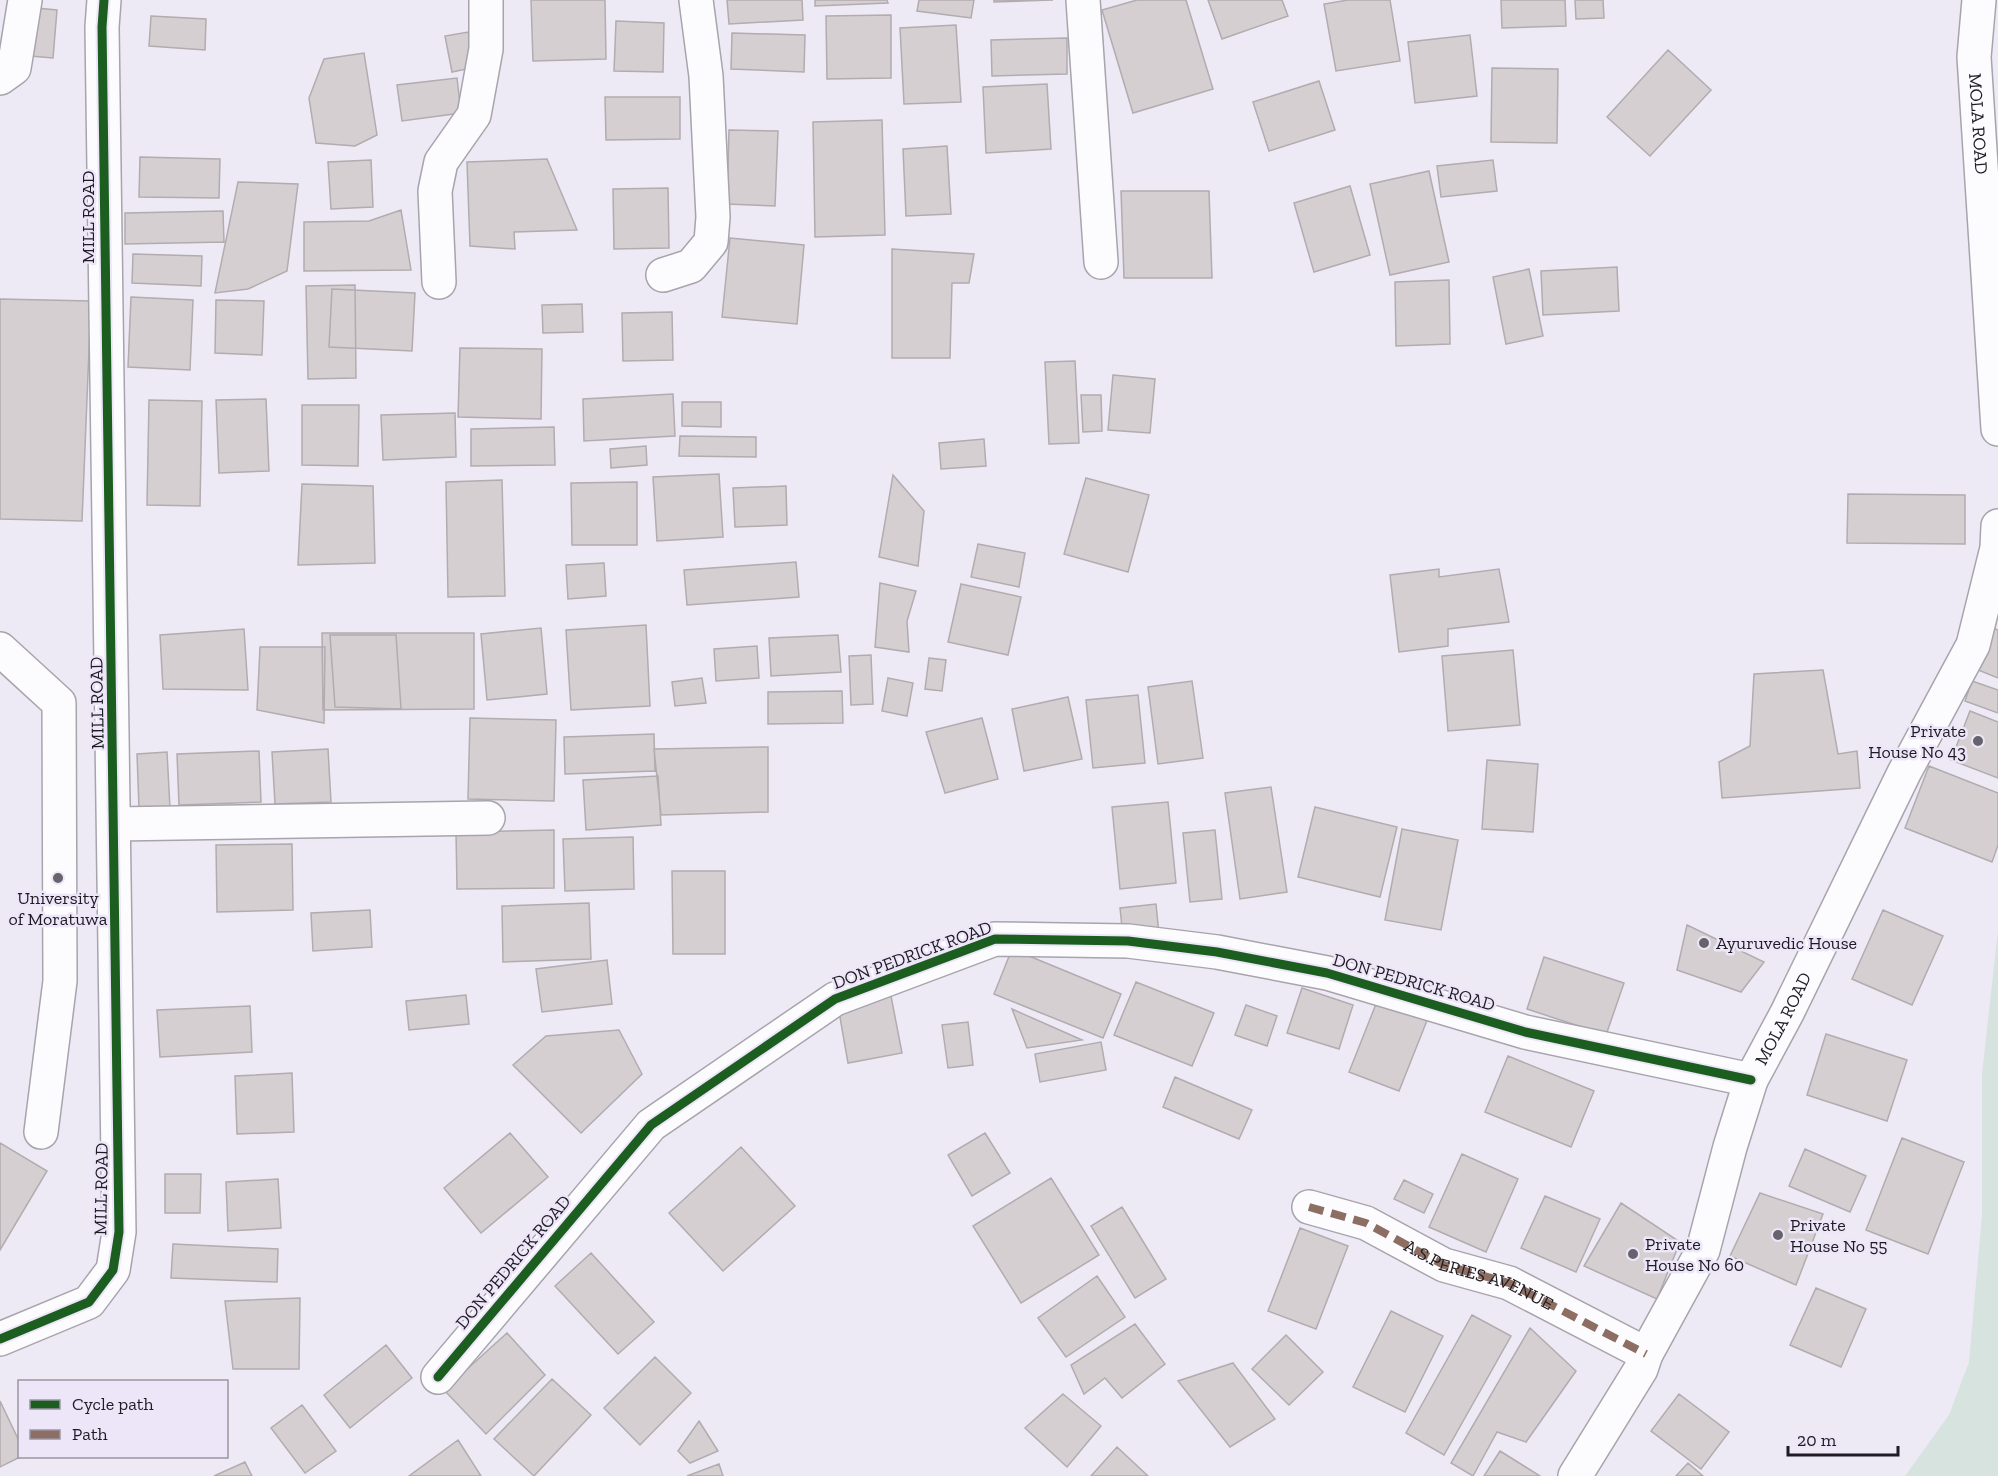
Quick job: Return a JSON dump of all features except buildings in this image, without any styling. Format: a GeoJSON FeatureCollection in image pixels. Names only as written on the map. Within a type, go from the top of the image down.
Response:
{"type":"FeatureCollection","features":[{"type":"Feature","properties":{"kind":"street"},"geometry":{"type":"LineString","coordinates":[[0,78],[14,68],[25,0]]}},
{"type":"Feature","properties":{"kind":"street","name":"MILL ROAD"},"geometry":{"type":"LineString","coordinates":[[0,1338],[89,1302],[112,1270],[119,1232],[115,824],[106,371],[102,27],[104,0]]}},
{"type":"Feature","properties":{"kind":"street"},"geometry":{"type":"LineString","coordinates":[[439,282],[435,191],[441,162],[474,115],[486,49],[486,0]]}},
{"type":"Feature","properties":{"kind":"street"},"geometry":{"type":"LineString","coordinates":[[663,275],[691,266],[711,242],[713,217],[706,76],[696,0]]}},
{"type":"Feature","properties":{"kind":"street"},"geometry":{"type":"LineString","coordinates":[[1083,0],[1101,262]]}},
{"type":"Feature","properties":{"kind":"street","name":"MOLA ROAD"},"geometry":{"type":"LineString","coordinates":[[1979,0],[1974,57],[1998,429]]}},
{"type":"Feature","properties":{"kind":"street","name":"MOLA ROAD"},"geometry":{"type":"LineString","coordinates":[[1575,1476],[1641,1368],[1646,1354],[1703,1250],[1730,1147],[1751,1080],[1787,1013],[1904,772],[1973,645],[1997,548],[1998,526]]}},
{"type":"Feature","properties":{"kind":"street"},"geometry":{"type":"LineString","coordinates":[[0,649],[59,703],[60,981],[41,1132]]}},
{"type":"Feature","properties":{"kind":"street"},"geometry":{"type":"LineString","coordinates":[[115,824],[488,818]]}},
{"type":"Feature","properties":{"kind":"street","name":"DON PEDRICK ROAD"},"geometry":{"type":"LineString","coordinates":[[438,1377],[651,1125],[836,999],[995,939],[1128,941],[1217,952],[1327,973],[1526,1032],[1751,1080]]}},
{"type":"Feature","properties":{"kind":"street","name":"A.S.PERIES AVENUE"},"geometry":{"type":"LineString","coordinates":[[1309,1207],[1366,1223],[1444,1265],[1509,1283],[1646,1354]]}},
{"type":"Feature","properties":{"kind":"shaded area"},"geometry":{"type":"Polygon","coordinates":[[[1998,931],[1998,1476],[1905,1476],[1949,1415],[1969,1362],[1982,1215],[1982,1073],[1998,931]]]}},
{"type":"Feature","properties":{"kind":"marked path"},"geometry":{"type":"LineString","coordinates":[[1309,1207],[1366,1223],[1444,1265],[1509,1283],[1646,1354]]}},
{"type":"Feature","properties":{"kind":"cycle path"},"geometry":{"type":"LineString","coordinates":[[0,1339],[89,1302],[113,1270],[119,1232],[102,27],[104,0]]}},
{"type":"Feature","properties":{"kind":"cycle path"},"geometry":{"type":"LineString","coordinates":[[438,1377],[651,1125],[835,999],[995,939],[1128,941],[1217,952],[1327,973],[1525,1032],[1751,1080]]}},
{"type":"Feature","properties":{"kind":"place","name":"Private House No 43"},"geometry":{"type":"Point","coordinates":[1978,741]}},
{"type":"Feature","properties":{"kind":"place","name":"University of Moratuwa"},"geometry":{"type":"Point","coordinates":[58,878]}},
{"type":"Feature","properties":{"kind":"place","name":"Ayuruvedic House"},"geometry":{"type":"Point","coordinates":[1704,943]}},
{"type":"Feature","properties":{"kind":"place","name":"Private House No 55"},"geometry":{"type":"Point","coordinates":[1778,1235]}},
{"type":"Feature","properties":{"kind":"place","name":"Private House No 60"},"geometry":{"type":"Point","coordinates":[1633,1254]}}]}
